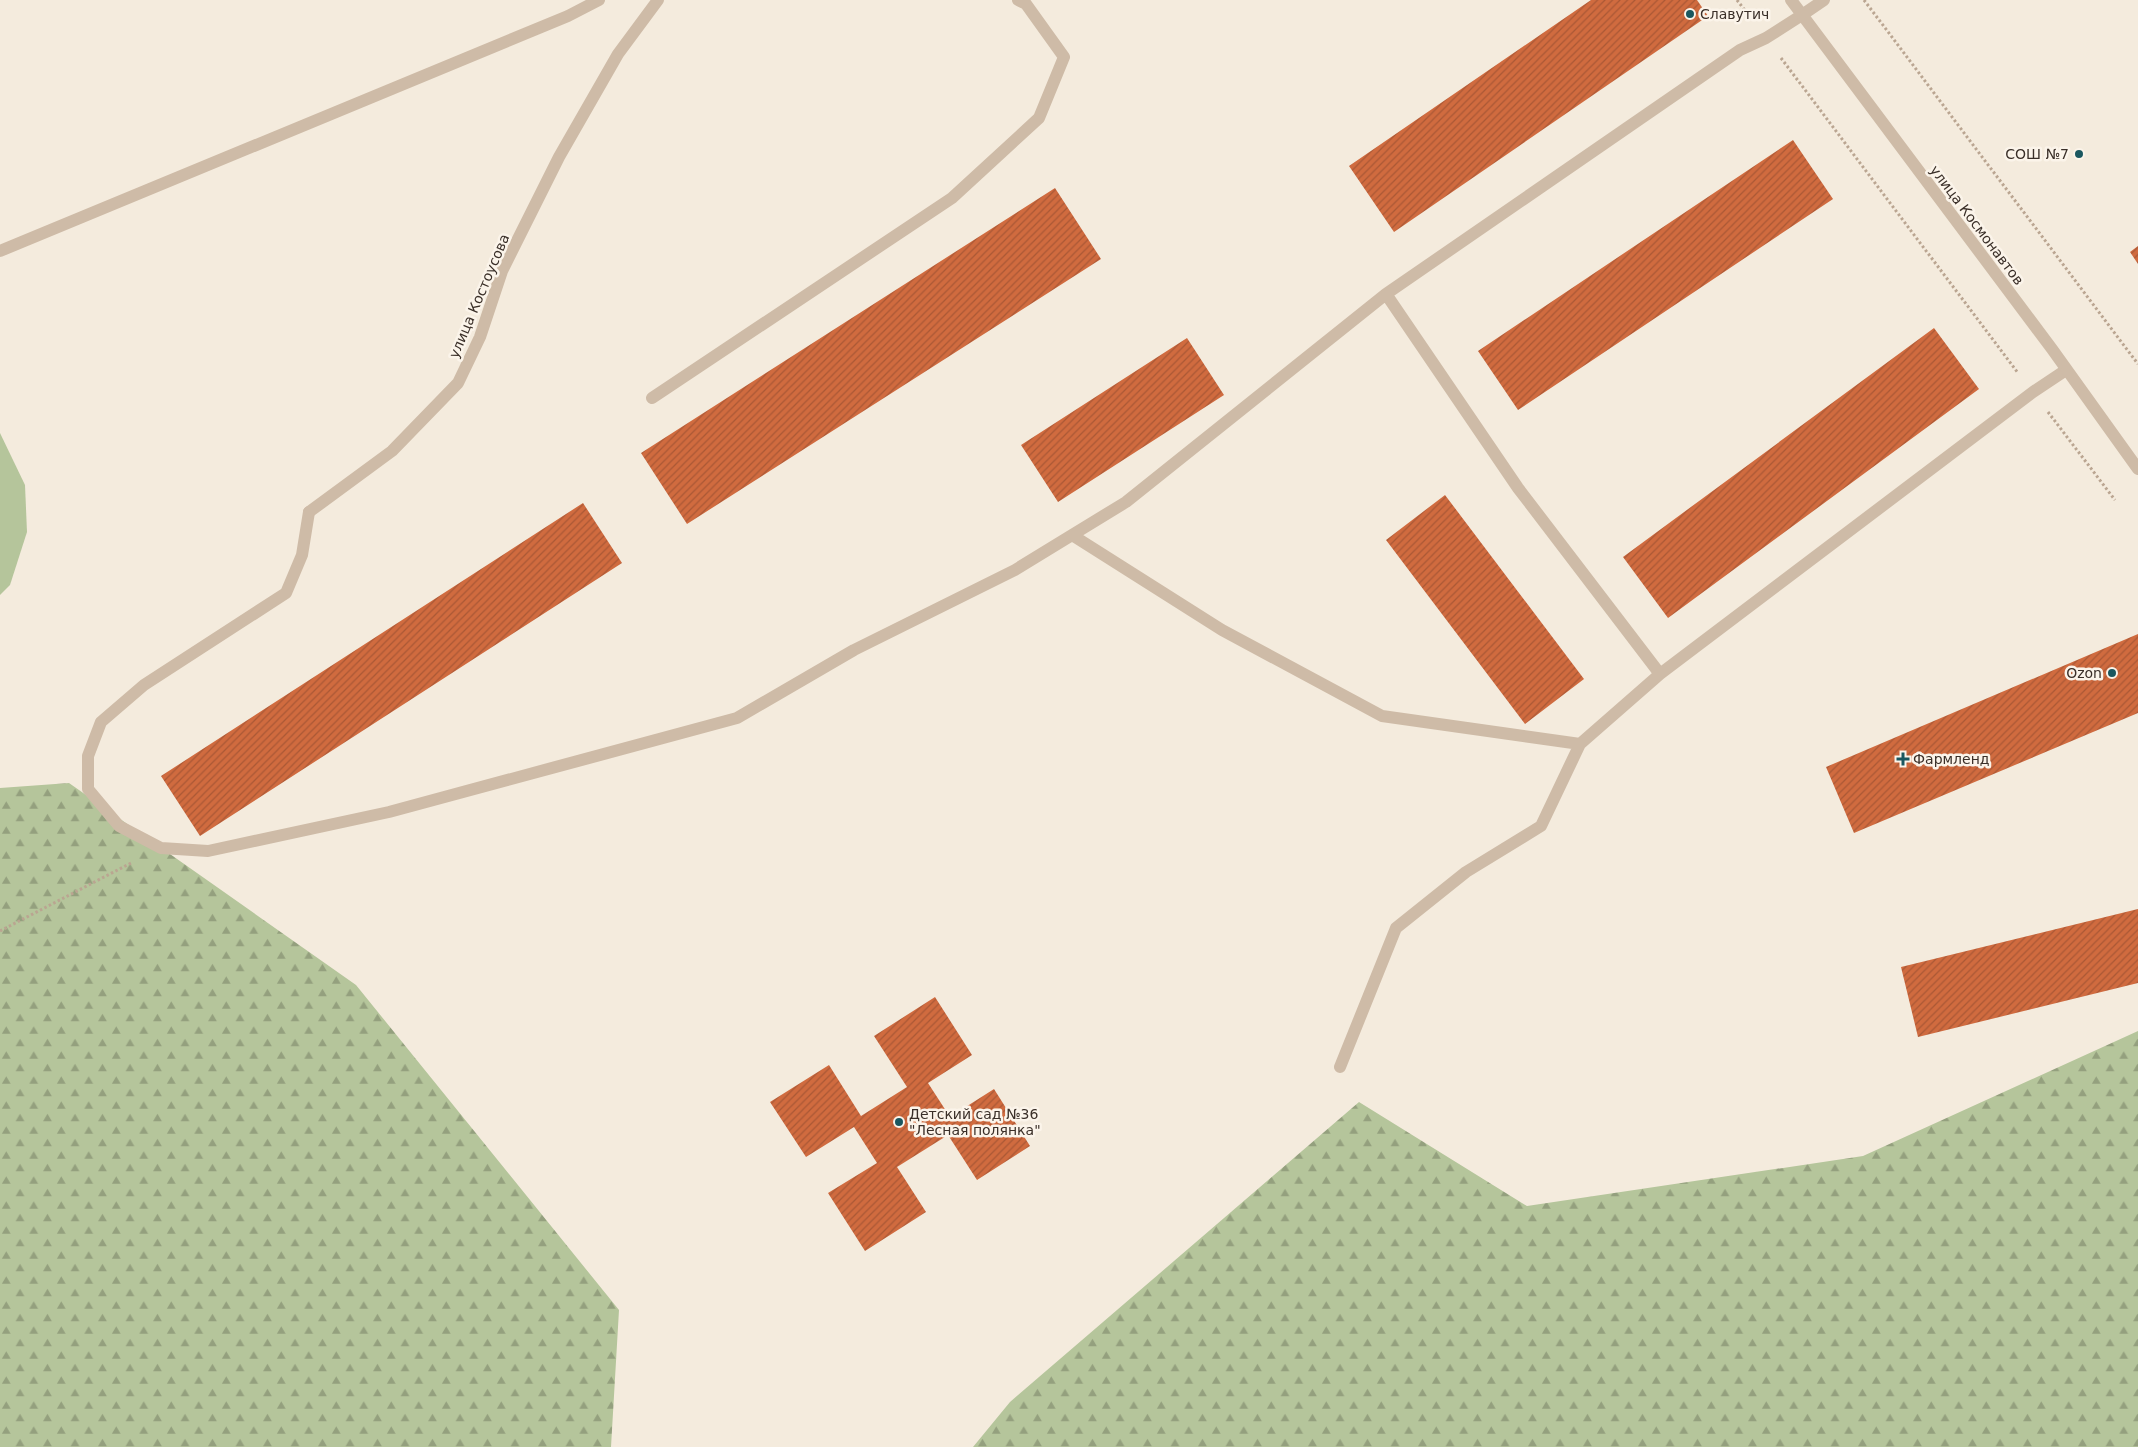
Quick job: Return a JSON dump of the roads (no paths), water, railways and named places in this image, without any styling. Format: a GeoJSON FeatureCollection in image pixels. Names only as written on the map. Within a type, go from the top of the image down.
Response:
{"type":"FeatureCollection","features":[{"type":"Feature","properties":{"kind":"street"},"geometry":{"type":"LineString","coordinates":[[0,251],[568,16],[599,0]]}},
{"type":"Feature","properties":{"kind":"street","name":"улица Костоусова"},"geometry":{"type":"LineString","coordinates":[[658,0],[618,54],[559,157],[502,271],[480,337],[458,383],[392,451],[309,512],[302,554],[286,593],[144,685],[101,722],[88,756],[88,789],[119,826],[160,848],[208,851],[389,812],[737,718],[854,650],[1015,570],[1072,535]]}},
{"type":"Feature","properties":{"kind":"street"},"geometry":{"type":"LineString","coordinates":[[652,398],[952,198],[1039,118],[1064,57],[1026,4],[1018,0]]}},
{"type":"Feature","properties":{"kind":"street","name":"улица Космонавтов"},"geometry":{"type":"LineString","coordinates":[[1791,0],[2138,469]]}},
{"type":"Feature","properties":{"kind":"street"},"geometry":{"type":"LineString","coordinates":[[1580,744],[1382,716],[1222,630],[1072,535],[1126,502],[1386,294],[1740,50],[1766,38],[1824,0]]}},
{"type":"Feature","properties":{"kind":"street"},"geometry":{"type":"LineString","coordinates":[[1386,294],[1518,488],[1660,674]]}},
{"type":"Feature","properties":{"kind":"street"},"geometry":{"type":"LineString","coordinates":[[1340,1067],[1396,928],[1466,872],[1541,826],[1580,744],[1660,674],[2033,392],[2066,370]]}},
{"type":"Feature","properties":{"kind":"place","name":"Славутич"},"geometry":{"type":"Point","coordinates":[1690,14]}},
{"type":"Feature","properties":{"kind":"place","name":"СОШ №7"},"geometry":{"type":"Point","coordinates":[2079,154]}},
{"type":"Feature","properties":{"kind":"place","name":"Ozon"},"geometry":{"type":"Point","coordinates":[2112,673]}},
{"type":"Feature","properties":{"kind":"place","name":"Фармленд"},"geometry":{"type":"Point","coordinates":[1903,759]}},
{"type":"Feature","properties":{"kind":"place","name":"Детский сад №36 \"Лесная полянка\""},"geometry":{"type":"Point","coordinates":[899,1122]}}]}
